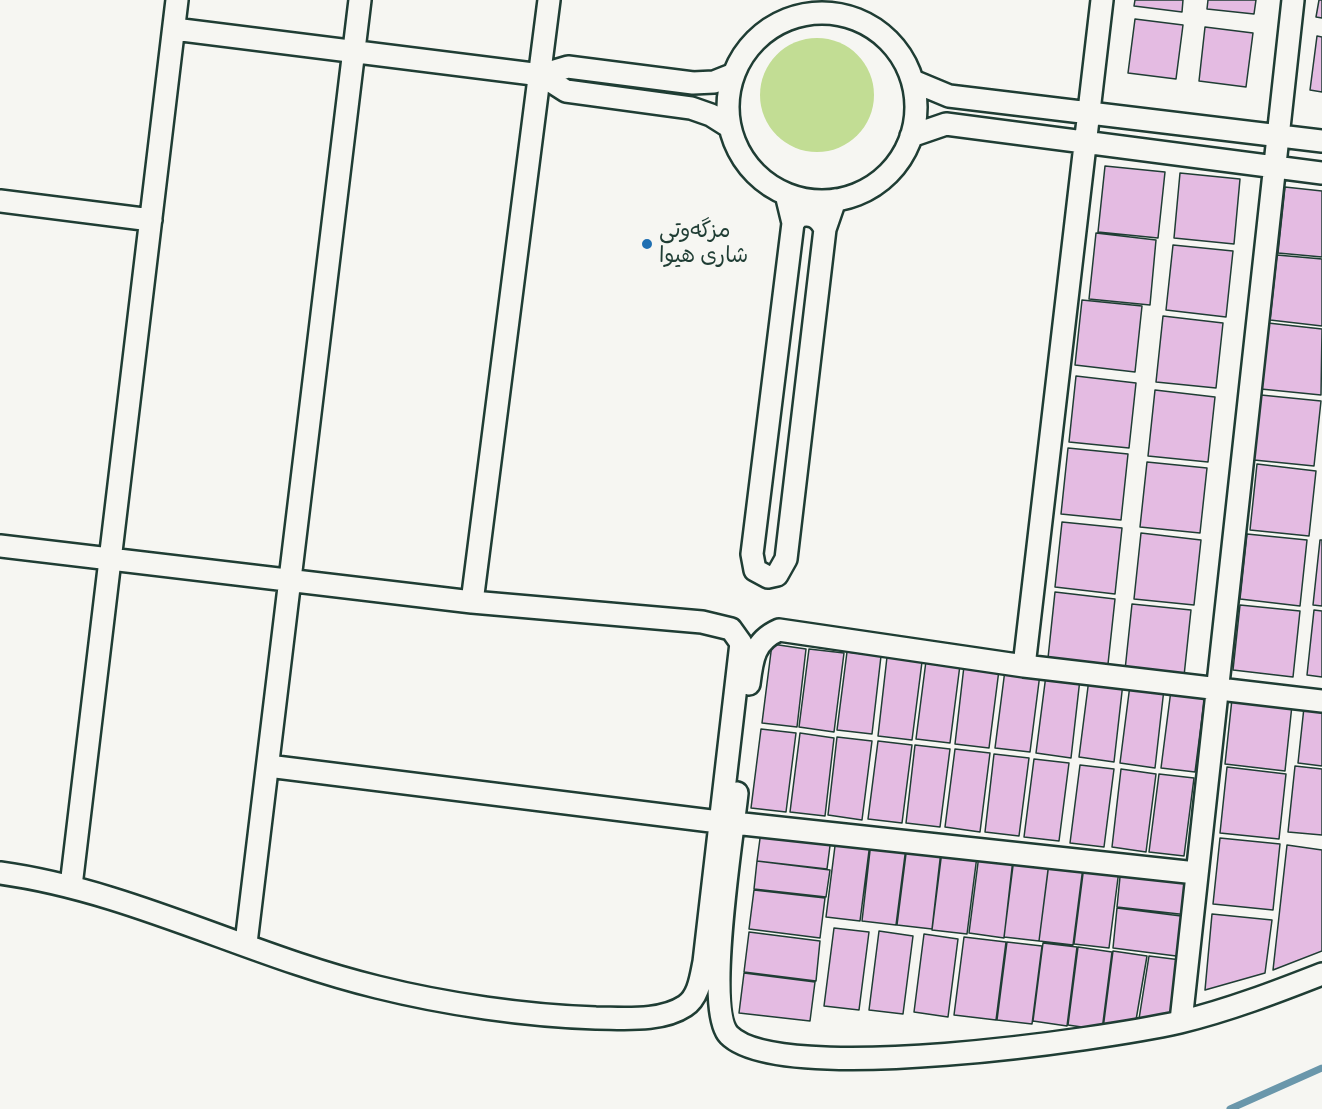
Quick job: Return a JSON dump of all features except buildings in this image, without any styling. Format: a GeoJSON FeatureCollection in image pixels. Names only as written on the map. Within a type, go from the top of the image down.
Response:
{"type":"FeatureCollection","features":[{"type":"Feature","properties":{"kind":"street"},"geometry":{"type":"LineString","coordinates":[[71,886],[177,0]]}},
{"type":"Feature","properties":{"kind":"street"},"geometry":{"type":"LineString","coordinates":[[246,943],[360,0]]}},
{"type":"Feature","properties":{"kind":"street"},"geometry":{"type":"LineString","coordinates":[[472,602],[549,0]]}},
{"type":"Feature","properties":{"kind":"street"},"geometry":{"type":"LineString","coordinates":[[1024,666],[1102,0]]}},
{"type":"Feature","properties":{"kind":"street"},"geometry":{"type":"LineString","coordinates":[[1181,1022],[1293,0]]}},
{"type":"Feature","properties":{"kind":"street"},"geometry":{"type":"LineString","coordinates":[[804,7],[822,13],[850,9],[895,48],[913,81],[917,102],[915,124],[911,136],[904,153],[883,178],[856,195],[835,200],[810,200],[786,194],[766,183],[750,167],[737,148],[730,127],[728,100],[734,74],[744,53],[760,36],[804,7]]}},
{"type":"Feature","properties":{"kind":"street"},"geometry":{"type":"LineString","coordinates":[[174,29],[541,75],[568,67],[693,83],[714,82],[734,74]]}},
{"type":"Feature","properties":{"kind":"street"},"geometry":{"type":"LineString","coordinates":[[541,75],[566,91],[691,108],[711,115],[730,127]]}},
{"type":"Feature","properties":{"kind":"street"},"geometry":{"type":"LineString","coordinates":[[913,81],[949,96],[1322,141]]}},
{"type":"Feature","properties":{"kind":"street"},"geometry":{"type":"LineString","coordinates":[[911,136],[946,124],[1322,173]]}},
{"type":"Feature","properties":{"kind":"street"},"geometry":{"type":"LineString","coordinates":[[786,194],[793,223],[752,554],[755,570],[768,577],[777,575],[786,559],[825,229],[835,200]]}},
{"type":"Feature","properties":{"kind":"street"},"geometry":{"type":"LineString","coordinates":[[0,201],[151,220]]}},
{"type":"Feature","properties":{"kind":"street"},"geometry":{"type":"LineString","coordinates":[[793,223],[800,216],[810,215],[820,220],[825,229]]}},
{"type":"Feature","properties":{"kind":"street"},"geometry":{"type":"LineString","coordinates":[[0,546],[472,602],[702,622],[731,629],[741,643],[726,822],[718,973],[720,1015],[729,1034],[752,1049],[786,1057],[964,1054],[1082,1040],[1181,1022],[1261,997],[1322,974]]}},
{"type":"Feature","properties":{"kind":"street"},"geometry":{"type":"LineString","coordinates":[[0,873],[71,886],[376,987],[552,1017],[630,1018],[667,1015],[687,1005],[698,988],[751,673],[756,650],[766,636],[779,630],[1024,666],[1322,701]]}},
{"type":"Feature","properties":{"kind":"street"},"geometry":{"type":"LineString","coordinates":[[267,766],[726,822],[1196,873]]}},
{"type":"Feature","properties":{"kind":"green space"},"geometry":{"type":"Polygon","coordinates":[[[817,38],[839,43],[857,55],[869,73],[874,95],[869,117],[857,135],[839,147],[817,152],[795,147],[777,135],[765,117],[760,95],[765,73],[777,55],[795,43],[817,38]]]}},
{"type":"Feature","properties":{"kind":"waterway"},"geometry":{"type":"LineString","coordinates":[[1230,1109],[1322,1068]]}},
{"type":"Feature","properties":{"kind":"place","name":"مزگەوتی شاری هیوا"},"geometry":{"type":"Point","coordinates":[647,244]}}]}
